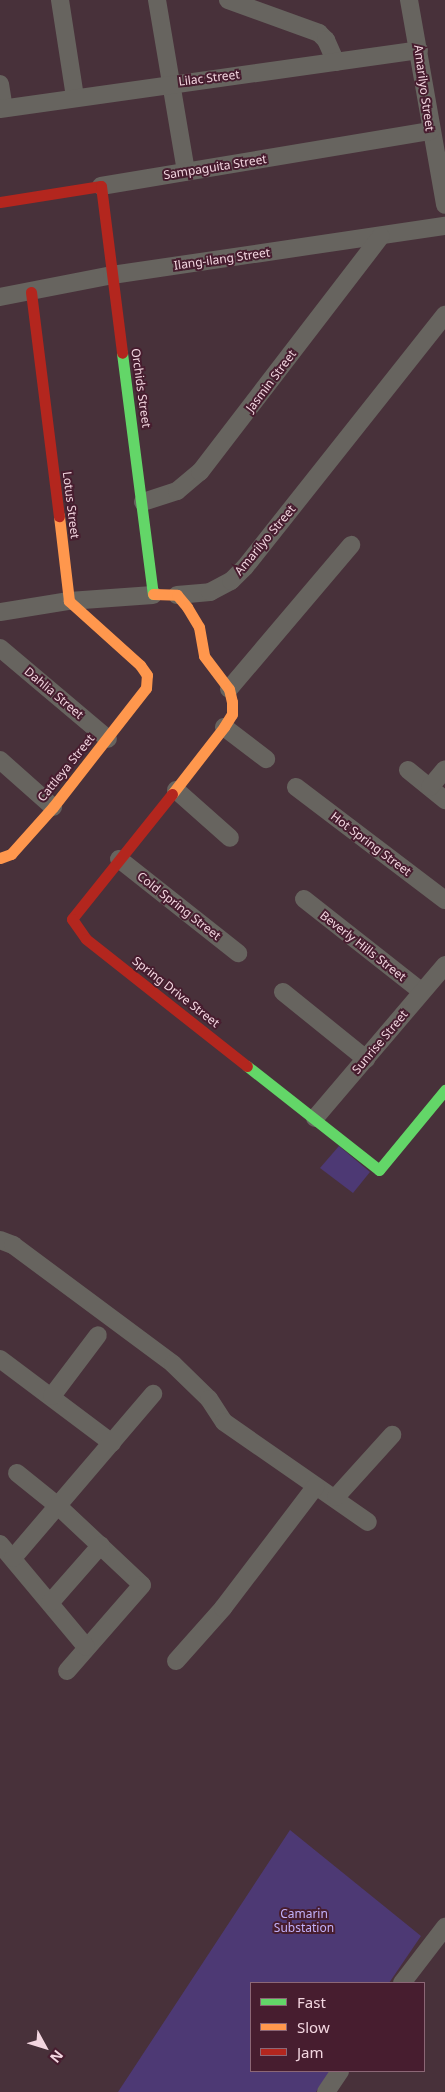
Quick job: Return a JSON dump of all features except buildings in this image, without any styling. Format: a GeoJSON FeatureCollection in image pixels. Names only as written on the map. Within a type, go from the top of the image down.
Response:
{"type":"FeatureCollection","features":[{"type":"Feature","properties":{"kind":"street"},"geometry":{"type":"LineString","coordinates":[[60,0],[75,97]]}},
{"type":"Feature","properties":{"kind":"street"},"geometry":{"type":"LineString","coordinates":[[157,0],[186,172]]}},
{"type":"Feature","properties":{"kind":"street"},"geometry":{"type":"LineString","coordinates":[[228,0],[319,33],[326,40],[336,62]]}},
{"type":"Feature","properties":{"kind":"street","name":"Amarilyo Street"},"geometry":{"type":"LineString","coordinates":[[409,0],[419,50],[430,131],[445,205]]}},
{"type":"Feature","properties":{"kind":"street","name":"Lilac Street"},"geometry":{"type":"LineString","coordinates":[[2,108],[170,83],[419,50]]}},
{"type":"Feature","properties":{"kind":"street"},"geometry":{"type":"LineString","coordinates":[[0,84],[2,108]]}},
{"type":"Feature","properties":{"kind":"street","name":"Sampaguita Street"},"geometry":{"type":"LineString","coordinates":[[0,202],[430,131]]}},
{"type":"Feature","properties":{"kind":"street","name":"Orchids Street"},"geometry":{"type":"LineString","coordinates":[[101,186],[143,502],[153,595]]}},
{"type":"Feature","properties":{"kind":"street","name":"Ilang-ilang Street"},"geometry":{"type":"LineString","coordinates":[[0,297],[112,275],[445,226]]}},
{"type":"Feature","properties":{"kind":"street","name":"Jasmin Street"},"geometry":{"type":"LineString","coordinates":[[143,502],[177,491],[200,472],[381,236]]}},
{"type":"Feature","properties":{"kind":"street","name":"Lotus Street"},"geometry":{"type":"LineString","coordinates":[[31,292],[69,601]]}},
{"type":"Feature","properties":{"kind":"street","name":"Amarilyo Street"},"geometry":{"type":"LineString","coordinates":[[0,612],[69,601],[210,592],[231,581],[445,315]]}},
{"type":"Feature","properties":{"kind":"street"},"geometry":{"type":"LineString","coordinates":[[229,689],[351,545]]}},
{"type":"Feature","properties":{"kind":"street"},"geometry":{"type":"LineString","coordinates":[[177,595],[194,616],[204,656],[229,689],[232,714],[224,727],[266,759]]}},
{"type":"Feature","properties":{"kind":"street","name":"Cattleya Street"},"geometry":{"type":"LineString","coordinates":[[0,858],[11,854],[53,807],[146,688],[147,675],[140,665],[69,601]]}},
{"type":"Feature","properties":{"kind":"street","name":"Dahlia Street"},"geometry":{"type":"LineString","coordinates":[[0,648],[108,739]]}},
{"type":"Feature","properties":{"kind":"street","name":"Spring Drive Street"},"geometry":{"type":"LineString","coordinates":[[224,727],[176,790],[78,908],[72,919],[76,928],[86,939],[379,1170],[445,1090]]}},
{"type":"Feature","properties":{"kind":"street"},"geometry":{"type":"LineString","coordinates":[[0,760],[53,807]]}},
{"type":"Feature","properties":{"kind":"street"},"geometry":{"type":"LineString","coordinates":[[430,787],[445,769]]}},
{"type":"Feature","properties":{"kind":"street"},"geometry":{"type":"LineString","coordinates":[[408,770],[445,800]]}},
{"type":"Feature","properties":{"kind":"street","name":"Hot Spring Street"},"geometry":{"type":"LineString","coordinates":[[296,788],[445,900]]}},
{"type":"Feature","properties":{"kind":"street"},"geometry":{"type":"LineString","coordinates":[[176,790],[230,838]]}},
{"type":"Feature","properties":{"kind":"street","name":"Cold Spring Street"},"geometry":{"type":"LineString","coordinates":[[119,859],[238,953]]}},
{"type":"Feature","properties":{"kind":"street","name":"Beverly Hills Street"},"geometry":{"type":"LineString","coordinates":[[304,900],[422,992]]}},
{"type":"Feature","properties":{"kind":"street","name":"Sunrise Street"},"geometry":{"type":"LineString","coordinates":[[315,1118],[445,965]]}},
{"type":"Feature","properties":{"kind":"street"},"geometry":{"type":"LineString","coordinates":[[282,992],[366,1059]]}},
{"type":"Feature","properties":{"kind":"street"},"geometry":{"type":"LineString","coordinates":[[0,1240],[13,1245],[172,1364],[209,1399],[224,1422],[316,1486],[336,1497],[368,1522]]}},
{"type":"Feature","properties":{"kind":"street"},"geometry":{"type":"LineString","coordinates":[[52,1396],[98,1335]]}},
{"type":"Feature","properties":{"kind":"street"},"geometry":{"type":"LineString","coordinates":[[0,1359],[52,1396],[112,1443]]}},
{"type":"Feature","properties":{"kind":"street"},"geometry":{"type":"LineString","coordinates":[[13,1558],[153,1394]]}},
{"type":"Feature","properties":{"kind":"street"},"geometry":{"type":"LineString","coordinates":[[336,1497],[392,1435]]}},
{"type":"Feature","properties":{"kind":"street"},"geometry":{"type":"LineString","coordinates":[[17,1473],[58,1506],[142,1585],[86,1646],[66,1671]]}},
{"type":"Feature","properties":{"kind":"street"},"geometry":{"type":"LineString","coordinates":[[176,1661],[223,1608],[316,1486]]}},
{"type":"Feature","properties":{"kind":"street"},"geometry":{"type":"LineString","coordinates":[[0,1544],[86,1646]]}},
{"type":"Feature","properties":{"kind":"street"},"geometry":{"type":"LineString","coordinates":[[50,1603],[101,1545]]}},
{"type":"Feature","properties":{"kind":"street"},"geometry":{"type":"LineString","coordinates":[[403,1982],[445,1928]]}},
{"type":"Feature","properties":{"kind":"street"},"geometry":{"type":"LineString","coordinates":[[326,2092],[339,2072]]}},
{"type":"Feature","properties":{"kind":"green space"},"geometry":{"type":"Polygon","coordinates":[[[339,1146],[370,1172],[353,1193],[320,1168],[339,1146]]]}},
{"type":"Feature","properties":{"kind":"green space","name":"Camarin Substation"},"geometry":{"type":"Polygon","coordinates":[[[290,1830],[421,1936],[390,1982],[250,1982],[250,2072],[329,2072],[316,2092],[118,2092],[290,1830]]]}},
{"type":"Feature","properties":{"kind":"traffic: fast"},"geometry":{"type":"LineString","coordinates":[[122,353],[153,594]]}},
{"type":"Feature","properties":{"kind":"traffic: fast"},"geometry":{"type":"LineString","coordinates":[[247,1066],[379,1170],[445,1090]]}},
{"type":"Feature","properties":{"kind":"traffic: slow"},"geometry":{"type":"LineString","coordinates":[[0,858],[11,854],[53,807],[146,688],[147,675],[140,665],[69,601],[59,516]]}},
{"type":"Feature","properties":{"kind":"traffic: slow"},"geometry":{"type":"LineString","coordinates":[[153,594],[177,595],[187,607],[199,627],[204,656],[229,689],[232,702],[232,714],[224,727],[172,794]]}},
{"type":"Feature","properties":{"kind":"traffic: jam"},"geometry":{"type":"LineString","coordinates":[[0,202],[101,186],[122,353]]}},
{"type":"Feature","properties":{"kind":"traffic: jam"},"geometry":{"type":"LineString","coordinates":[[31,292],[59,516]]}},
{"type":"Feature","properties":{"kind":"traffic: jam"},"geometry":{"type":"LineString","coordinates":[[172,794],[72,919],[86,939],[247,1066]]}}]}
